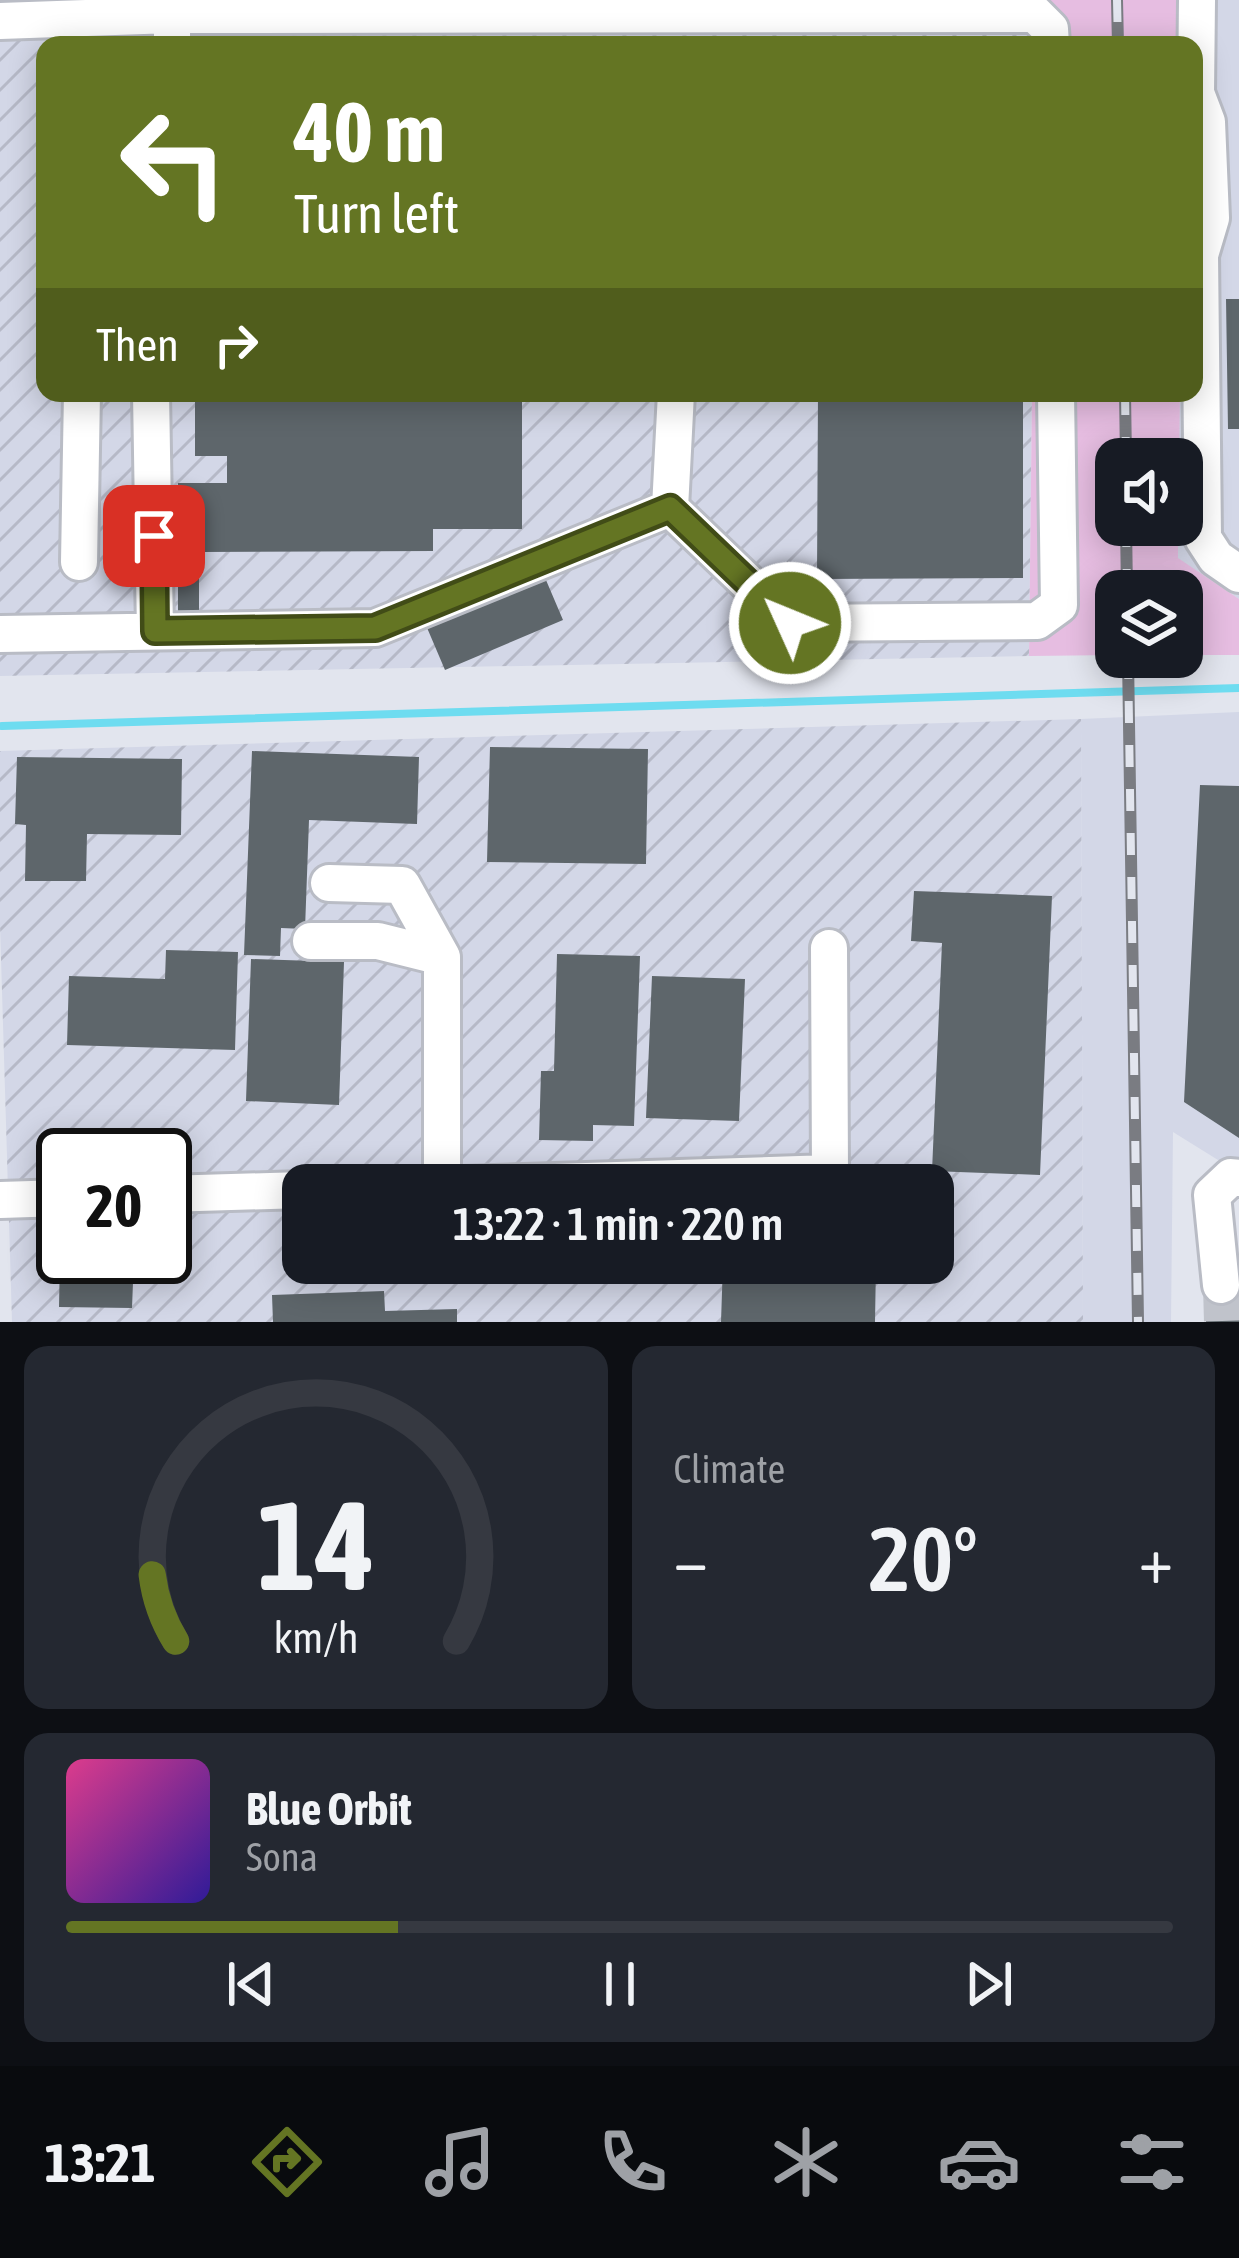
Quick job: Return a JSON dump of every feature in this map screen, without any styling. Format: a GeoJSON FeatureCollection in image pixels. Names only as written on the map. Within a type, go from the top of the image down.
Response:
{"type":"FeatureCollection","features":[{"type":"Feature","properties":{"kind":"street"},"geometry":{"type":"LineString","coordinates":[[1197,0],[1197,36]]}},
{"type":"Feature","properties":{"kind":"street"},"geometry":{"type":"LineString","coordinates":[[0,21],[54,32],[1036,14],[1050,36]]}},
{"type":"Feature","properties":{"kind":"street"},"geometry":{"type":"LineString","coordinates":[[1203,110],[1208,122],[1211,218],[1203,245]]}},
{"type":"Feature","properties":{"kind":"street"},"geometry":{"type":"LineString","coordinates":[[79,562],[82,402]]}},
{"type":"Feature","properties":{"kind":"street"},"geometry":{"type":"LineString","coordinates":[[151,402],[155,631]]}},
{"type":"Feature","properties":{"kind":"street"},"geometry":{"type":"LineString","coordinates":[[676,402],[670,508],[790,623],[1037,621],[1059,605],[1056,402]]}},
{"type":"Feature","properties":{"kind":"street"},"geometry":{"type":"LineString","coordinates":[[1202,402],[1204,538],[1216,558],[1239,574]]}},
{"type":"Feature","properties":{"kind":"street"},"geometry":{"type":"LineString","coordinates":[[0,634],[375,628],[670,508]]}},
{"type":"Feature","properties":{"kind":"street"},"geometry":{"type":"LineString","coordinates":[[329,883],[402,885],[442,957],[442,1164]]}},
{"type":"Feature","properties":{"kind":"street"},"geometry":{"type":"LineString","coordinates":[[378,941],[381,884]]}},
{"type":"Feature","properties":{"kind":"street"},"geometry":{"type":"LineString","coordinates":[[310,941],[378,941],[442,957]]}},
{"type":"Feature","properties":{"kind":"street"},"geometry":{"type":"LineString","coordinates":[[829,948],[830,1164]]}},
{"type":"Feature","properties":{"kind":"street"},"geometry":{"type":"LineString","coordinates":[[1222,1286],[1229,1248],[1213,1195],[1231,1177],[1239,1178]]}},
{"type":"Feature","properties":{"kind":"street"},"geometry":{"type":"LineString","coordinates":[[192,1194],[282,1191]]}},
{"type":"Feature","properties":{"kind":"street"},"geometry":{"type":"LineString","coordinates":[[0,1200],[36,1199]]}},
{"type":"Feature","properties":{"kind":"shaded area"},"geometry":{"type":"Polygon","coordinates":[[[0,0],[1035,0],[1035,36],[36,36],[36,402],[1032,402],[1029,656],[0,676],[0,0]]]}},
{"type":"Feature","properties":{"kind":"shaded area"},"geometry":{"type":"Polygon","coordinates":[[[1035,0],[1187,0],[1187,36],[1035,36],[1035,0]]]}},
{"type":"Feature","properties":{"kind":"shaded area"},"geometry":{"type":"Polygon","coordinates":[[[1168,0],[1239,0],[1239,599],[1203,575],[1203,570],[1177,558],[1177,546],[1203,546],[1203,438],[1176,438],[1175,402],[1203,402],[1203,36],[1189,36],[1168,0]]]}},
{"type":"Feature","properties":{"kind":"shaded area"},"geometry":{"type":"Polygon","coordinates":[[[1032,402],[1180,402],[1179,438],[1095,438],[1095,546],[1178,546],[1178,558],[1196,570],[1095,570],[1095,655],[1029,656],[1032,402]]]}},
{"type":"Feature","properties":{"kind":"shaded area"},"geometry":{"type":"Polygon","coordinates":[[[1203,575],[1239,599],[1239,655],[1203,655],[1203,575]]]}},
{"type":"Feature","properties":{"kind":"shaded area"},"geometry":{"type":"Polygon","coordinates":[[[1239,712],[1239,1173],[1173,1132],[1171,1322],[1083,1322],[1081,719],[1239,712]]]}},
{"type":"Feature","properties":{"kind":"shaded area"},"geometry":{"type":"Polygon","coordinates":[[[1081,719],[1083,1322],[12,1322],[0,925],[0,751],[1081,719]]]}},
{"type":"Feature","properties":{"kind":"building"},"geometry":{"type":"Polygon","coordinates":[[[1226,299],[1239,299],[1239,429],[1228,429],[1226,299]]]}},
{"type":"Feature","properties":{"kind":"building"},"geometry":{"type":"Polygon","coordinates":[[[195,402],[522,402],[522,529],[433,529],[433,551],[199,552],[199,614],[178,613],[178,483],[227,483],[227,456],[195,456],[195,402]]]}},
{"type":"Feature","properties":{"kind":"building"},"geometry":{"type":"Polygon","coordinates":[[[818,402],[1023,402],[1023,578],[817,579],[818,402]]]}},
{"type":"Feature","properties":{"kind":"building"},"geometry":{"type":"Polygon","coordinates":[[[543,573],[563,620],[445,670],[425,623],[543,573]]]}},
{"type":"Feature","properties":{"kind":"building"},"geometry":{"type":"Polygon","coordinates":[[[490,747],[648,749],[646,864],[487,862],[490,747]]]}},
{"type":"Feature","properties":{"kind":"building"},"geometry":{"type":"Polygon","coordinates":[[[252,751],[419,757],[417,824],[309,820],[305,929],[281,928],[280,956],[244,955],[252,751]]]}},
{"type":"Feature","properties":{"kind":"building"},"geometry":{"type":"Polygon","coordinates":[[[17,757],[182,759],[181,835],[87,834],[86,881],[25,881],[26,825],[15,824],[17,757]]]}},
{"type":"Feature","properties":{"kind":"building"},"geometry":{"type":"Polygon","coordinates":[[[1200,785],[1239,786],[1239,1138],[1184,1102],[1200,785]]]}},
{"type":"Feature","properties":{"kind":"building"},"geometry":{"type":"Polygon","coordinates":[[[914,891],[1052,896],[1040,1175],[954,1172],[954,1164],[932,1164],[942,943],[911,941],[914,891]]]}},
{"type":"Feature","properties":{"kind":"building"},"geometry":{"type":"Polygon","coordinates":[[[166,950],[238,952],[235,1050],[67,1045],[69,976],[165,979],[166,950]]]}},
{"type":"Feature","properties":{"kind":"building"},"geometry":{"type":"Polygon","coordinates":[[[557,954],[640,956],[634,1126],[593,1125],[593,1141],[539,1140],[541,1071],[554,1071],[557,954]]]}},
{"type":"Feature","properties":{"kind":"building"},"geometry":{"type":"Polygon","coordinates":[[[251,959],[344,962],[339,1105],[246,1101],[251,959]]]}},
{"type":"Feature","properties":{"kind":"building"},"geometry":{"type":"Polygon","coordinates":[[[652,976],[745,979],[739,1121],[646,1118],[652,976]]]}},
{"type":"Feature","properties":{"kind":"building"},"geometry":{"type":"Polygon","coordinates":[[[59,1284],[133,1284],[132,1308],[59,1307],[59,1284]]]}},
{"type":"Feature","properties":{"kind":"building"},"geometry":{"type":"Polygon","coordinates":[[[722,1284],[876,1284],[875,1322],[721,1322],[722,1284]]]}},
{"type":"Feature","properties":{"kind":"building"},"geometry":{"type":"Polygon","coordinates":[[[1239,1285],[1239,1322],[1206,1322],[1205,1286],[1239,1285]]]}},
{"type":"Feature","properties":{"kind":"building"},"geometry":{"type":"Polygon","coordinates":[[[384,1291],[385,1311],[457,1309],[457,1322],[273,1322],[272,1295],[384,1291]]]}},
{"type":"Feature","properties":{"kind":"waterway"},"geometry":{"type":"LineString","coordinates":[[2,726],[1239,688]]}},
{"type":"Feature","properties":{"kind":"tunnel"},"geometry":{"type":"LineString","coordinates":[[1221,1285],[1222,1322]]}},
{"type":"Feature","properties":{"kind":"railway"},"geometry":{"type":"LineString","coordinates":[[1117,0],[1118,36]]}},
{"type":"Feature","properties":{"kind":"railway"},"geometry":{"type":"LineString","coordinates":[[1125,402],[1126,438]]}},
{"type":"Feature","properties":{"kind":"railway"},"geometry":{"type":"LineString","coordinates":[[1126,546],[1127,570]]}},
{"type":"Feature","properties":{"kind":"railway"},"geometry":{"type":"LineString","coordinates":[[1128,678],[1138,1322]]}},
{"type":"Feature","properties":{"kind":"route"},"geometry":{"type":"LineString","coordinates":[[154,536],[155,631],[375,628],[670,508],[790,623]]}}]}
